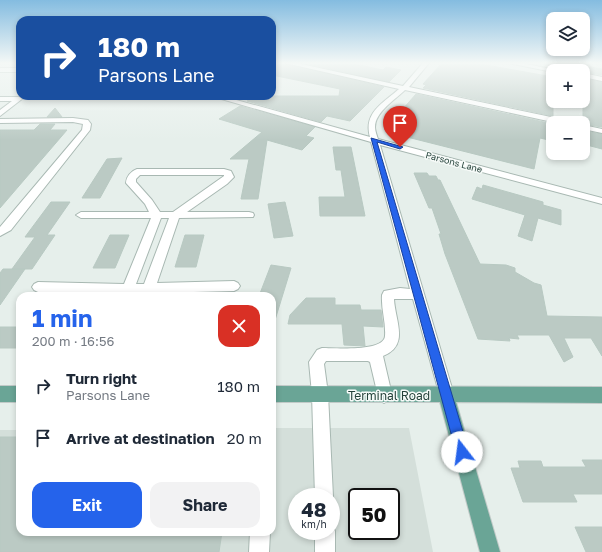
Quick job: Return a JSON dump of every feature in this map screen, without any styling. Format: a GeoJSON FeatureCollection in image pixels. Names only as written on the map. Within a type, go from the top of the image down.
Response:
{"type":"FeatureCollection","features":[{"type":"Feature","properties":{"kind":"main road"},"geometry":{"type":"LineString","coordinates":[[0,394],[16,394]]}},
{"type":"Feature","properties":{"kind":"main road","name":"Terminal Road"},"geometry":{"type":"LineString","coordinates":[[276,394],[602,395]]}},
{"type":"Feature","properties":{"kind":"main road"},"geometry":{"type":"LineString","coordinates":[[446,395],[490,552]]}},
{"type":"Feature","properties":{"kind":"street"},"geometry":{"type":"LineString","coordinates":[[403,89],[376,114],[372,121],[371,128],[446,395]]}},
{"type":"Feature","properties":{"kind":"street"},"geometry":{"type":"LineString","coordinates":[[413,89],[546,118]]}},
{"type":"Feature","properties":{"kind":"street"},"geometry":{"type":"LineString","coordinates":[[0,99],[16,99]]}},
{"type":"Feature","properties":{"kind":"street"},"geometry":{"type":"LineString","coordinates":[[2,112],[18,100]]}},
{"type":"Feature","properties":{"kind":"street","name":"Parsons Lane"},"geometry":{"type":"LineString","coordinates":[[229,100],[477,169],[602,201]]}},
{"type":"Feature","properties":{"kind":"street"},"geometry":{"type":"LineString","coordinates":[[0,121],[73,120],[86,122],[88,124],[86,130],[17,215],[7,227],[0,232]]}},
{"type":"Feature","properties":{"kind":"street"},"geometry":{"type":"LineString","coordinates":[[590,128],[602,131]]}},
{"type":"Feature","properties":{"kind":"street"},"geometry":{"type":"LineString","coordinates":[[147,292],[175,215],[224,182],[229,177],[228,173],[137,172],[131,179],[131,183],[148,202],[157,216]]}},
{"type":"Feature","properties":{"kind":"street"},"geometry":{"type":"LineString","coordinates":[[81,215],[249,215]]}},
{"type":"Feature","properties":{"kind":"street"},"geometry":{"type":"LineString","coordinates":[[126,292],[157,216]]}},
{"type":"Feature","properties":{"kind":"street"},"geometry":{"type":"LineString","coordinates":[[38,287],[147,292],[234,286]]}},
{"type":"Feature","properties":{"kind":"street"},"geometry":{"type":"LineString","coordinates":[[324,488],[320,394],[316,362],[322,355],[371,354],[390,346],[394,337],[387,303],[388,295],[400,293],[417,294]]}},
{"type":"Feature","properties":{"kind":"street"},"geometry":{"type":"LineString","coordinates":[[371,354],[377,359],[384,395]]}},
{"type":"Feature","properties":{"kind":"street"},"geometry":{"type":"LineString","coordinates":[[259,552],[260,536]]}},
{"type":"Feature","properties":{"kind":"street"},"geometry":{"type":"LineString","coordinates":[[325,540],[326,552]]}},
{"type":"Feature","properties":{"kind":"shaded area"},"geometry":{"type":"Polygon","coordinates":[[[276,428],[409,428],[433,552],[0,552],[0,430],[16,430],[16,536],[276,536],[276,428]]]}},
{"type":"Feature","properties":{"kind":"building"},"geometry":{"type":"Polygon","coordinates":[[[340,89],[382,89],[350,121],[327,116],[321,122],[247,101],[276,100],[276,96],[339,96],[340,89]]]}},
{"type":"Feature","properties":{"kind":"building"},"geometry":{"type":"Polygon","coordinates":[[[427,89],[546,89],[546,108],[553,108],[553,116],[427,89]]]}},
{"type":"Feature","properties":{"kind":"building"},"geometry":{"type":"Polygon","coordinates":[[[590,89],[602,89],[602,127],[590,125],[590,116],[583,116],[583,108],[590,108],[590,89]]]}},
{"type":"Feature","properties":{"kind":"building"},"geometry":{"type":"Polygon","coordinates":[[[416,94],[546,122],[546,139],[540,138],[534,169],[403,136],[407,126],[402,125],[406,111],[402,110],[416,94]]]}},
{"type":"Feature","properties":{"kind":"building"},"geometry":{"type":"Polygon","coordinates":[[[240,106],[315,127],[306,136],[314,138],[302,150],[267,140],[258,199],[241,199],[249,159],[230,159],[262,132],[219,119],[240,106]]]}},
{"type":"Feature","properties":{"kind":"building"},"geometry":{"type":"Polygon","coordinates":[[[55,108],[62,117],[47,117],[55,108]]]}},
{"type":"Feature","properties":{"kind":"building"},"geometry":{"type":"Polygon","coordinates":[[[40,124],[55,124],[50,130],[67,130],[0,208],[0,130],[34,130],[40,124]]]}},
{"type":"Feature","properties":{"kind":"building"},"geometry":{"type":"Polygon","coordinates":[[[590,132],[602,134],[602,149],[590,146],[590,132]]]}},
{"type":"Feature","properties":{"kind":"building"},"geometry":{"type":"Polygon","coordinates":[[[333,147],[351,147],[365,216],[320,216],[319,197],[345,197],[341,170],[336,170],[333,147]]]}},
{"type":"Feature","properties":{"kind":"building"},"geometry":{"type":"Polygon","coordinates":[[[122,158],[100,198],[82,198],[107,159],[122,158]]]}},
{"type":"Feature","properties":{"kind":"building"},"geometry":{"type":"Polygon","coordinates":[[[414,173],[427,173],[429,176],[436,176],[438,180],[440,180],[480,264],[506,265],[515,268],[515,272],[534,283],[541,285],[547,316],[602,317],[602,356],[591,338],[564,338],[573,357],[564,362],[549,335],[517,335],[519,339],[509,338],[510,341],[478,339],[445,254],[439,234],[441,234],[432,208],[429,208],[414,173]]]}},
{"type":"Feature","properties":{"kind":"building"},"geometry":{"type":"Polygon","coordinates":[[[483,185],[543,202],[543,205],[561,210],[561,225],[538,218],[532,241],[518,236],[525,215],[472,199],[477,187],[482,189],[483,185]]]}},
{"type":"Feature","properties":{"kind":"building"},"geometry":{"type":"Polygon","coordinates":[[[51,202],[70,202],[47,235],[55,235],[32,269],[12,269],[35,237],[25,237],[51,202]]]}},
{"type":"Feature","properties":{"kind":"building"},"geometry":{"type":"Polygon","coordinates":[[[285,202],[293,236],[274,238],[268,204],[285,202]]]}},
{"type":"Feature","properties":{"kind":"building"},"geometry":{"type":"Polygon","coordinates":[[[110,235],[129,235],[115,268],[93,268],[110,235]]]}},
{"type":"Feature","properties":{"kind":"building"},"geometry":{"type":"Polygon","coordinates":[[[185,235],[204,235],[196,267],[175,267],[185,235]]]}},
{"type":"Feature","properties":{"kind":"building"},"geometry":{"type":"Polygon","coordinates":[[[271,265],[291,268],[276,317],[276,292],[261,292],[271,265]]]}},
{"type":"Feature","properties":{"kind":"building"},"geometry":{"type":"Polygon","coordinates":[[[3,269],[25,269],[0,305],[0,273],[3,269]]]}},
{"type":"Feature","properties":{"kind":"building"},"geometry":{"type":"Polygon","coordinates":[[[306,298],[335,298],[335,305],[360,305],[361,310],[381,310],[383,327],[363,326],[365,346],[344,345],[342,324],[288,324],[290,315],[306,298]]]}},
{"type":"Feature","properties":{"kind":"building"},"geometry":{"type":"Polygon","coordinates":[[[0,327],[16,327],[16,348],[0,348],[0,327]]]}},
{"type":"Feature","properties":{"kind":"building"},"geometry":{"type":"Polygon","coordinates":[[[0,437],[16,437],[16,536],[221,536],[219,552],[0,552],[0,437]]]}},
{"type":"Feature","properties":{"kind":"building"},"geometry":{"type":"Polygon","coordinates":[[[582,460],[602,460],[602,494],[573,494],[577,502],[523,502],[511,468],[520,468],[518,461],[541,461],[543,467],[586,467],[582,460]]]}},
{"type":"Feature","properties":{"kind":"building"},"geometry":{"type":"Polygon","coordinates":[[[575,527],[602,527],[602,552],[586,552],[575,527]]]}},
{"type":"Feature","properties":{"kind":"route"},"geometry":{"type":"LineString","coordinates":[[400,147],[373,139],[462,452]]}}]}
